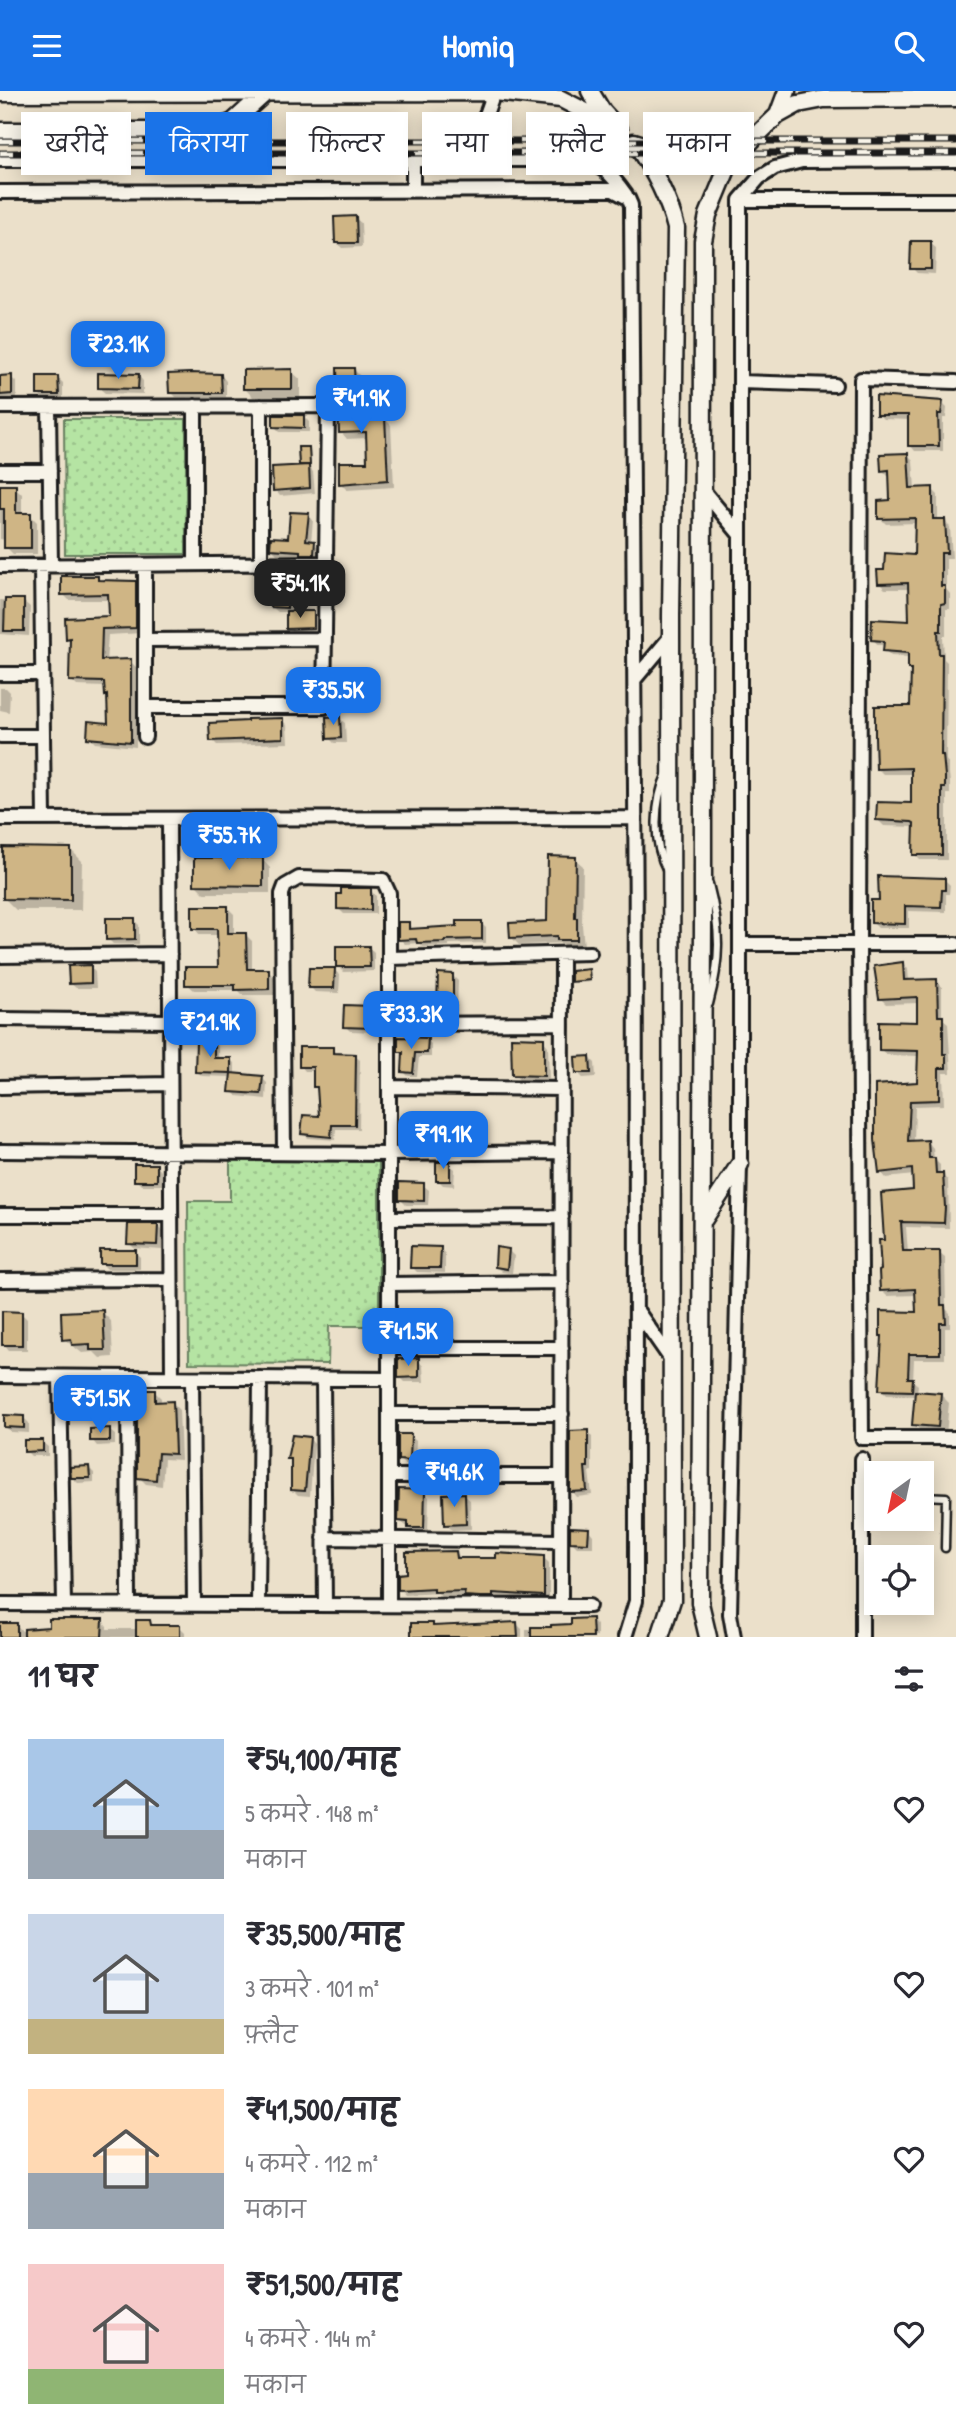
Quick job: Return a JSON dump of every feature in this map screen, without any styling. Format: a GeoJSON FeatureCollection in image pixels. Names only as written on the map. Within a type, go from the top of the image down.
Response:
{"type":"FeatureCollection","features":[{"type":"Feature","properties":{"kind":"street"},"geometry":{"type":"LineString","coordinates":[[590,91],[603,112]]}},
{"type":"Feature","properties":{"kind":"street"},"geometry":{"type":"LineString","coordinates":[[778,115],[787,91]]}},
{"type":"Feature","properties":{"kind":"street"},"geometry":{"type":"LineString","coordinates":[[0,93],[494,92],[561,99],[586,112]]}},
{"type":"Feature","properties":{"kind":"street"},"geometry":{"type":"LineString","coordinates":[[487,112],[494,92]]}},
{"type":"Feature","properties":{"kind":"street"},"geometry":{"type":"LineString","coordinates":[[0,131],[209,131],[233,122],[265,93]]}},
{"type":"Feature","properties":{"kind":"street"},"geometry":{"type":"LineString","coordinates":[[754,138],[778,115],[798,104],[824,99],[955,102]]}},
{"type":"Feature","properties":{"kind":"street"},"geometry":{"type":"LineString","coordinates":[[629,137],[652,167],[670,205],[676,228],[671,636],[672,1600],[660,1637]]}},
{"type":"Feature","properties":{"kind":"street"},"geometry":{"type":"LineString","coordinates":[[635,142],[643,145]]}},
{"type":"Feature","properties":{"kind":"street"},"geometry":{"type":"LineString","coordinates":[[0,160],[422,160]]}},
{"type":"Feature","properties":{"kind":"street"},"geometry":{"type":"LineString","coordinates":[[413,160],[413,191]]}},
{"type":"Feature","properties":{"kind":"street"},"geometry":{"type":"LineString","coordinates":[[512,160],[576,160],[597,164],[613,176],[631,205],[635,679],[636,1601],[625,1637]]}},
{"type":"Feature","properties":{"kind":"street"},"geometry":{"type":"LineString","coordinates":[[734,1637],[730,1614],[740,1164],[740,200],[759,178],[775,168],[802,161],[956,160]]}},
{"type":"Feature","properties":{"kind":"street"},"geometry":{"type":"LineString","coordinates":[[708,1637],[701,1603],[704,1219],[701,1036],[703,241],[708,215],[724,175]]}},
{"type":"Feature","properties":{"kind":"street"},"geometry":{"type":"LineString","coordinates":[[0,192],[613,190],[628,198]]}},
{"type":"Feature","properties":{"kind":"street"},"geometry":{"type":"LineString","coordinates":[[740,200],[956,199]]}},
{"type":"Feature","properties":{"kind":"street"},"geometry":{"type":"LineString","coordinates":[[956,382],[861,379],[859,944],[862,1438],[956,1438]]}},
{"type":"Feature","properties":{"kind":"street"},"geometry":{"type":"LineString","coordinates":[[740,382],[835,385]]}},
{"type":"Feature","properties":{"kind":"street"},"geometry":{"type":"LineString","coordinates":[[195,406],[195,564]]}},
{"type":"Feature","properties":{"kind":"street"},"geometry":{"type":"LineString","coordinates":[[261,406],[261,564]]}},
{"type":"Feature","properties":{"kind":"street"},"geometry":{"type":"LineString","coordinates":[[0,407],[325,406],[328,410],[326,704],[323,709],[145,707]]}},
{"type":"Feature","properties":{"kind":"street"},"geometry":{"type":"LineString","coordinates":[[44,819],[42,674],[50,471],[49,407]]}},
{"type":"Feature","properties":{"kind":"street"},"geometry":{"type":"LineString","coordinates":[[0,471],[50,471]]}},
{"type":"Feature","properties":{"kind":"street"},"geometry":{"type":"LineString","coordinates":[[702,489],[740,535]]}},
{"type":"Feature","properties":{"kind":"street"},"geometry":{"type":"LineString","coordinates":[[0,566],[325,563]]}},
{"type":"Feature","properties":{"kind":"street"},"geometry":{"type":"LineString","coordinates":[[145,565],[145,737]]}},
{"type":"Feature","properties":{"kind":"street"},"geometry":{"type":"LineString","coordinates":[[635,679],[671,636]]}},
{"type":"Feature","properties":{"kind":"street"},"geometry":{"type":"LineString","coordinates":[[145,640],[325,639]]}},
{"type":"Feature","properties":{"kind":"street"},"geometry":{"type":"LineString","coordinates":[[0,674],[42,674]]}},
{"type":"Feature","properties":{"kind":"street"},"geometry":{"type":"LineString","coordinates":[[0,736],[43,736]]}},
{"type":"Feature","properties":{"kind":"street"},"geometry":{"type":"LineString","coordinates":[[0,819],[635,818]]}},
{"type":"Feature","properties":{"kind":"street"},"geometry":{"type":"LineString","coordinates":[[169,819],[172,1377]]}},
{"type":"Feature","properties":{"kind":"street"},"geometry":{"type":"LineString","coordinates":[[284,1153],[282,894],[285,886],[299,878],[383,880],[389,893],[389,1605]]}},
{"type":"Feature","properties":{"kind":"street"},"geometry":{"type":"LineString","coordinates":[[740,944],[956,944]]}},
{"type":"Feature","properties":{"kind":"street"},"geometry":{"type":"LineString","coordinates":[[389,958],[590,953]]}},
{"type":"Feature","properties":{"kind":"street"},"geometry":{"type":"LineString","coordinates":[[0,956],[170,954]]}},
{"type":"Feature","properties":{"kind":"street"},"geometry":{"type":"LineString","coordinates":[[561,1606],[562,954]]}},
{"type":"Feature","properties":{"kind":"street"},"geometry":{"type":"LineString","coordinates":[[0,1019],[170,1021]]}},
{"type":"Feature","properties":{"kind":"street"},"geometry":{"type":"LineString","coordinates":[[389,1024],[562,1023]]}},
{"type":"Feature","properties":{"kind":"street"},"geometry":{"type":"LineString","coordinates":[[0,1087],[170,1084]]}},
{"type":"Feature","properties":{"kind":"street"},"geometry":{"type":"LineString","coordinates":[[389,1087],[562,1089]]}},
{"type":"Feature","properties":{"kind":"street"},"geometry":{"type":"LineString","coordinates":[[0,1151],[389,1154],[562,1152]]}},
{"type":"Feature","properties":{"kind":"street"},"geometry":{"type":"LineString","coordinates":[[704,1219],[740,1164]]}},
{"type":"Feature","properties":{"kind":"street"},"geometry":{"type":"LineString","coordinates":[[0,1215],[171,1215]]}},
{"type":"Feature","properties":{"kind":"street"},"geometry":{"type":"LineString","coordinates":[[389,1219],[562,1217]]}},
{"type":"Feature","properties":{"kind":"street"},"geometry":{"type":"LineString","coordinates":[[0,1280],[171,1279]]}},
{"type":"Feature","properties":{"kind":"street"},"geometry":{"type":"LineString","coordinates":[[389,1284],[562,1283]]}},
{"type":"Feature","properties":{"kind":"street"},"geometry":{"type":"LineString","coordinates":[[637,1311],[672,1361]]}},
{"type":"Feature","properties":{"kind":"street"},"geometry":{"type":"LineString","coordinates":[[389,1347],[562,1348]]}},
{"type":"Feature","properties":{"kind":"street"},"geometry":{"type":"LineString","coordinates":[[0,1376],[389,1379]]}},
{"type":"Feature","properties":{"kind":"street"},"geometry":{"type":"LineString","coordinates":[[60,1377],[64,1604]]}},
{"type":"Feature","properties":{"kind":"street"},"geometry":{"type":"LineString","coordinates":[[128,1377],[128,1604]]}},
{"type":"Feature","properties":{"kind":"street"},"geometry":{"type":"LineString","coordinates":[[192,1378],[194,1605]]}},
{"type":"Feature","properties":{"kind":"street"},"geometry":{"type":"LineString","coordinates":[[258,1605],[260,1378]]}},
{"type":"Feature","properties":{"kind":"street"},"geometry":{"type":"LineString","coordinates":[[323,1379],[325,1605]]}},
{"type":"Feature","properties":{"kind":"street"},"geometry":{"type":"LineString","coordinates":[[389,1414],[562,1414]]}},
{"type":"Feature","properties":{"kind":"street"},"geometry":{"type":"LineString","coordinates":[[862,1459],[862,1637]]}},
{"type":"Feature","properties":{"kind":"street"},"geometry":{"type":"LineString","coordinates":[[389,1476],[561,1476]]}},
{"type":"Feature","properties":{"kind":"street"},"geometry":{"type":"LineString","coordinates":[[324,1538],[561,1541]]}},
{"type":"Feature","properties":{"kind":"street"},"geometry":{"type":"LineString","coordinates":[[0,1604],[589,1606]]}},
{"type":"Feature","properties":{"kind":"lane"},"geometry":{"type":"LineString","coordinates":[[934,1496],[946,1497],[945,1548]]}},
{"type":"Feature","properties":{"kind":"green space"},"geometry":{"type":"Polygon","coordinates":[[[64,419],[186,419],[186,554],[65,554],[64,419]]]}},
{"type":"Feature","properties":{"kind":"green space"},"geometry":{"type":"Polygon","coordinates":[[[230,1159],[379,1159],[379,1326],[329,1326],[328,1364],[189,1363],[188,1201],[230,1201],[230,1159]]]}},
{"type":"Feature","properties":{"kind":"building"},"geometry":{"type":"Polygon","coordinates":[[[356,216],[357,243],[335,243],[334,217],[356,216]]]}},
{"type":"Feature","properties":{"kind":"building"},"geometry":{"type":"Polygon","coordinates":[[[911,241],[931,241],[931,269],[910,269],[911,241]]]}},
{"type":"Feature","properties":{"kind":"building"},"geometry":{"type":"Polygon","coordinates":[[[337,368],[354,368],[357,418],[385,417],[388,480],[339,484],[339,462],[367,462],[366,432],[339,433],[337,368]]]}},
{"type":"Feature","properties":{"kind":"building"},"geometry":{"type":"Polygon","coordinates":[[[292,369],[292,389],[243,389],[243,370],[292,369]]]}},
{"type":"Feature","properties":{"kind":"building"},"geometry":{"type":"Polygon","coordinates":[[[98,373],[139,374],[138,389],[98,388],[98,373]]]}},
{"type":"Feature","properties":{"kind":"building"},"geometry":{"type":"Polygon","coordinates":[[[168,374],[221,374],[222,393],[169,393],[168,374]]]}},
{"type":"Feature","properties":{"kind":"building"},"geometry":{"type":"Polygon","coordinates":[[[12,375],[12,394],[0,395],[0,376],[12,375]]]}},
{"type":"Feature","properties":{"kind":"building"},"geometry":{"type":"Polygon","coordinates":[[[37,376],[58,376],[59,395],[37,395],[37,376]]]}},
{"type":"Feature","properties":{"kind":"building"},"geometry":{"type":"Polygon","coordinates":[[[876,396],[943,401],[941,414],[938,414],[939,446],[908,446],[908,415],[876,415],[876,396]]]}},
{"type":"Feature","properties":{"kind":"building"},"geometry":{"type":"Polygon","coordinates":[[[273,415],[304,415],[304,428],[273,427],[273,415]]]}},
{"type":"Feature","properties":{"kind":"building"},"geometry":{"type":"Polygon","coordinates":[[[298,447],[309,447],[310,465],[299,465],[298,447]]]}},
{"type":"Feature","properties":{"kind":"building"},"geometry":{"type":"Polygon","coordinates":[[[908,453],[910,488],[933,487],[933,519],[945,519],[947,553],[941,553],[941,586],[945,586],[945,603],[941,604],[941,631],[938,631],[939,654],[942,654],[941,755],[945,776],[945,788],[942,788],[942,855],[913,855],[914,823],[876,820],[877,802],[911,803],[911,768],[876,769],[875,737],[875,706],[910,706],[911,669],[908,669],[908,653],[883,651],[884,641],[871,640],[872,619],[909,621],[908,583],[878,584],[877,570],[884,570],[885,553],[914,555],[915,518],[878,519],[878,501],[890,500],[889,470],[881,471],[880,454],[908,453]]]}},
{"type":"Feature","properties":{"kind":"building"},"geometry":{"type":"Polygon","coordinates":[[[309,465],[310,488],[273,491],[272,467],[309,465]]]}},
{"type":"Feature","properties":{"kind":"building"},"geometry":{"type":"Polygon","coordinates":[[[0,485],[16,485],[16,513],[31,513],[31,548],[4,548],[4,509],[0,509],[0,485]]]}},
{"type":"Feature","properties":{"kind":"building"},"geometry":{"type":"Polygon","coordinates":[[[290,512],[309,513],[306,540],[315,541],[314,554],[270,549],[271,537],[288,538],[290,512]]]}},
{"type":"Feature","properties":{"kind":"building"},"geometry":{"type":"Polygon","coordinates":[[[61,576],[98,576],[98,580],[136,581],[136,628],[102,629],[101,660],[131,659],[131,742],[87,738],[88,721],[108,723],[107,695],[105,696],[104,682],[69,681],[70,638],[66,639],[65,618],[109,616],[108,594],[61,595],[61,576]]]}},
{"type":"Feature","properties":{"kind":"building"},"geometry":{"type":"Polygon","coordinates":[[[272,578],[288,579],[287,608],[270,607],[272,578]]]}},
{"type":"Feature","properties":{"kind":"building"},"geometry":{"type":"Polygon","coordinates":[[[5,599],[24,599],[24,631],[4,631],[5,599]]]}},
{"type":"Feature","properties":{"kind":"building"},"geometry":{"type":"Polygon","coordinates":[[[286,611],[314,611],[314,628],[286,629],[286,611]]]}},
{"type":"Feature","properties":{"kind":"building"},"geometry":{"type":"Polygon","coordinates":[[[340,716],[341,738],[327,739],[326,717],[340,716]]]}},
{"type":"Feature","properties":{"kind":"building"},"geometry":{"type":"Polygon","coordinates":[[[283,718],[283,738],[210,741],[209,723],[283,718]]]}},
{"type":"Feature","properties":{"kind":"building"},"geometry":{"type":"Polygon","coordinates":[[[3,847],[71,848],[71,900],[3,899],[3,847]]]}},
{"type":"Feature","properties":{"kind":"building"},"geometry":{"type":"Polygon","coordinates":[[[548,856],[576,857],[577,940],[557,940],[557,936],[510,938],[509,923],[547,921],[548,856]]]}},
{"type":"Feature","properties":{"kind":"building"},"geometry":{"type":"Polygon","coordinates":[[[194,858],[263,858],[263,886],[194,885],[194,858]]]}},
{"type":"Feature","properties":{"kind":"building"},"geometry":{"type":"Polygon","coordinates":[[[878,876],[945,878],[941,907],[905,906],[905,924],[871,923],[871,900],[879,900],[878,876]]]}},
{"type":"Feature","properties":{"kind":"building"},"geometry":{"type":"Polygon","coordinates":[[[341,888],[371,888],[371,910],[337,909],[337,894],[341,894],[341,888]]]}},
{"type":"Feature","properties":{"kind":"building"},"geometry":{"type":"Polygon","coordinates":[[[192,906],[228,906],[228,933],[246,933],[247,969],[269,969],[269,989],[235,990],[235,985],[185,985],[185,967],[218,967],[217,929],[192,929],[192,906]]]}},
{"type":"Feature","properties":{"kind":"building"},"geometry":{"type":"Polygon","coordinates":[[[106,918],[135,918],[135,939],[106,940],[106,918]]]}},
{"type":"Feature","properties":{"kind":"building"},"geometry":{"type":"Polygon","coordinates":[[[457,921],[482,921],[482,939],[417,943],[416,939],[398,940],[398,922],[409,922],[409,929],[457,926],[457,921]]]}},
{"type":"Feature","properties":{"kind":"building"},"geometry":{"type":"Polygon","coordinates":[[[336,946],[369,946],[370,967],[336,967],[336,946]]]}},
{"type":"Feature","properties":{"kind":"building"},"geometry":{"type":"Polygon","coordinates":[[[903,962],[904,980],[937,979],[938,1016],[943,1016],[943,1054],[946,1054],[946,1068],[939,1068],[939,1100],[910,1101],[908,1141],[928,1140],[929,1158],[935,1158],[936,1173],[943,1173],[945,1207],[944,1223],[901,1222],[903,1251],[940,1251],[941,1305],[945,1305],[946,1323],[940,1323],[940,1354],[909,1354],[908,1378],[913,1378],[912,1391],[879,1390],[882,1336],[880,1311],[916,1312],[915,1289],[880,1291],[879,1271],[879,1240],[884,1240],[881,1193],[913,1190],[912,1169],[879,1173],[875,1140],[875,1085],[917,1082],[918,1051],[879,1050],[879,1021],[917,1022],[917,997],[879,999],[874,966],[903,962]]]}},
{"type":"Feature","properties":{"kind":"building"},"geometry":{"type":"Polygon","coordinates":[[[91,965],[91,983],[69,984],[68,966],[91,965]]]}},
{"type":"Feature","properties":{"kind":"building"},"geometry":{"type":"Polygon","coordinates":[[[309,968],[335,968],[334,988],[308,988],[309,968]]]}},
{"type":"Feature","properties":{"kind":"building"},"geometry":{"type":"Polygon","coordinates":[[[589,969],[590,980],[571,982],[571,971],[589,969]]]}},
{"type":"Feature","properties":{"kind":"building"},"geometry":{"type":"Polygon","coordinates":[[[438,973],[453,974],[453,1006],[437,1006],[438,973]]]}},
{"type":"Feature","properties":{"kind":"building"},"geometry":{"type":"Polygon","coordinates":[[[344,1005],[372,1006],[372,1028],[343,1027],[344,1005]]]}},
{"type":"Feature","properties":{"kind":"building"},"geometry":{"type":"Polygon","coordinates":[[[398,1037],[428,1038],[427,1053],[415,1053],[413,1073],[402,1072],[403,1052],[398,1052],[398,1037]]]}},
{"type":"Feature","properties":{"kind":"building"},"geometry":{"type":"Polygon","coordinates":[[[511,1037],[544,1038],[544,1076],[512,1075],[511,1037]]]}},
{"type":"Feature","properties":{"kind":"building"},"geometry":{"type":"Polygon","coordinates":[[[214,1040],[214,1058],[231,1058],[231,1073],[195,1072],[196,1041],[214,1040]]]}},
{"type":"Feature","properties":{"kind":"building"},"geometry":{"type":"Polygon","coordinates":[[[299,1047],[333,1047],[333,1053],[356,1054],[355,1125],[332,1125],[331,1137],[301,1134],[303,1115],[319,1116],[317,1087],[313,1087],[313,1067],[299,1067],[299,1047]]]}},
{"type":"Feature","properties":{"kind":"building"},"geometry":{"type":"Polygon","coordinates":[[[590,1056],[591,1073],[576,1073],[575,1057],[590,1056]]]}},
{"type":"Feature","properties":{"kind":"building"},"geometry":{"type":"Polygon","coordinates":[[[231,1073],[263,1076],[261,1094],[229,1092],[231,1073]]]}},
{"type":"Feature","properties":{"kind":"building"},"geometry":{"type":"Polygon","coordinates":[[[436,1162],[450,1162],[450,1181],[436,1181],[436,1162]]]}},
{"type":"Feature","properties":{"kind":"building"},"geometry":{"type":"Polygon","coordinates":[[[134,1164],[157,1164],[157,1181],[134,1181],[134,1164]]]}},
{"type":"Feature","properties":{"kind":"building"},"geometry":{"type":"Polygon","coordinates":[[[399,1182],[424,1183],[424,1201],[399,1200],[399,1182]]]}},
{"type":"Feature","properties":{"kind":"building"},"geometry":{"type":"Polygon","coordinates":[[[128,1224],[158,1224],[157,1245],[127,1244],[128,1224]]]}},
{"type":"Feature","properties":{"kind":"building"},"geometry":{"type":"Polygon","coordinates":[[[411,1246],[441,1247],[440,1268],[410,1268],[411,1246]]]}},
{"type":"Feature","properties":{"kind":"building"},"geometry":{"type":"Polygon","coordinates":[[[496,1247],[509,1249],[507,1269],[495,1267],[496,1247]]]}},
{"type":"Feature","properties":{"kind":"building"},"geometry":{"type":"Polygon","coordinates":[[[100,1250],[136,1250],[136,1264],[100,1264],[100,1250]]]}},
{"type":"Feature","properties":{"kind":"building"},"geometry":{"type":"Polygon","coordinates":[[[103,1310],[105,1350],[90,1350],[90,1344],[72,1345],[71,1339],[62,1340],[61,1312],[103,1310]]]}},
{"type":"Feature","properties":{"kind":"building"},"geometry":{"type":"Polygon","coordinates":[[[2,1311],[22,1312],[22,1345],[2,1345],[2,1311]]]}},
{"type":"Feature","properties":{"kind":"building"},"geometry":{"type":"Polygon","coordinates":[[[419,1358],[419,1377],[398,1378],[398,1359],[419,1358]]]}},
{"type":"Feature","properties":{"kind":"building"},"geometry":{"type":"Polygon","coordinates":[[[137,1390],[155,1390],[155,1402],[173,1401],[175,1454],[158,1453],[156,1480],[137,1478],[137,1390]]]}},
{"type":"Feature","properties":{"kind":"building"},"geometry":{"type":"Polygon","coordinates":[[[915,1391],[941,1393],[938,1427],[912,1425],[915,1391]]]}},
{"type":"Feature","properties":{"kind":"building"},"geometry":{"type":"Polygon","coordinates":[[[4,1415],[24,1416],[24,1428],[4,1427],[4,1415]]]}},
{"type":"Feature","properties":{"kind":"building"},"geometry":{"type":"Polygon","coordinates":[[[110,1428],[110,1441],[90,1441],[90,1429],[110,1428]]]}},
{"type":"Feature","properties":{"kind":"building"},"geometry":{"type":"Polygon","coordinates":[[[588,1430],[588,1467],[585,1467],[587,1491],[570,1492],[570,1431],[588,1430]]]}},
{"type":"Feature","properties":{"kind":"building"},"geometry":{"type":"Polygon","coordinates":[[[398,1434],[411,1434],[410,1461],[398,1460],[398,1434]]]}},
{"type":"Feature","properties":{"kind":"building"},"geometry":{"type":"Polygon","coordinates":[[[292,1435],[310,1437],[305,1491],[291,1490],[291,1459],[287,1459],[292,1435]]]}},
{"type":"Feature","properties":{"kind":"building"},"geometry":{"type":"Polygon","coordinates":[[[24,1440],[43,1440],[43,1451],[24,1452],[24,1440]]]}},
{"type":"Feature","properties":{"kind":"building"},"geometry":{"type":"Polygon","coordinates":[[[89,1466],[90,1478],[71,1478],[70,1467],[89,1466]]]}},
{"type":"Feature","properties":{"kind":"building"},"geometry":{"type":"Polygon","coordinates":[[[399,1489],[425,1490],[424,1528],[408,1528],[408,1522],[398,1521],[399,1489]]]}},
{"type":"Feature","properties":{"kind":"building"},"geometry":{"type":"Polygon","coordinates":[[[465,1493],[466,1524],[444,1525],[443,1494],[465,1493]]]}},
{"type":"Feature","properties":{"kind":"building"},"geometry":{"type":"Polygon","coordinates":[[[570,1527],[589,1528],[588,1543],[570,1542],[570,1527]]]}},
{"type":"Feature","properties":{"kind":"building"},"geometry":{"type":"Polygon","coordinates":[[[456,1551],[457,1558],[496,1558],[496,1553],[544,1556],[544,1596],[493,1593],[493,1597],[480,1597],[464,1596],[465,1591],[434,1592],[434,1588],[398,1590],[398,1574],[406,1573],[406,1552],[456,1551]]]}},
{"type":"Feature","properties":{"kind":"building"},"geometry":{"type":"Polygon","coordinates":[[[592,1618],[593,1637],[531,1637],[531,1627],[551,1627],[571,1624],[571,1619],[592,1618]]]}},
{"type":"Feature","properties":{"kind":"building"},"geometry":{"type":"Polygon","coordinates":[[[49,1619],[103,1619],[102,1637],[24,1637],[24,1629],[49,1627],[49,1619]]]}},
{"type":"Feature","properties":{"kind":"building"},"geometry":{"type":"Polygon","coordinates":[[[136,1620],[150,1620],[151,1625],[180,1625],[180,1637],[136,1637],[136,1620]]]}},
{"type":"Feature","properties":{"kind":"building"},"geometry":{"type":"Polygon","coordinates":[[[517,1622],[518,1637],[411,1637],[411,1623],[433,1623],[433,1626],[517,1622]]]}},
{"type":"Feature","properties":{"kind":"building"},"geometry":{"type":"Polygon","coordinates":[[[0,1623],[17,1623],[17,1637],[0,1637],[0,1623]]]}},
{"type":"Feature","properties":{"kind":"railway"},"geometry":{"type":"LineString","coordinates":[[0,141],[956,141]]}},
{"type":"Feature","properties":{"kind":"railway"},"geometry":{"type":"LineString","coordinates":[[0,153],[956,153]]}}]}
